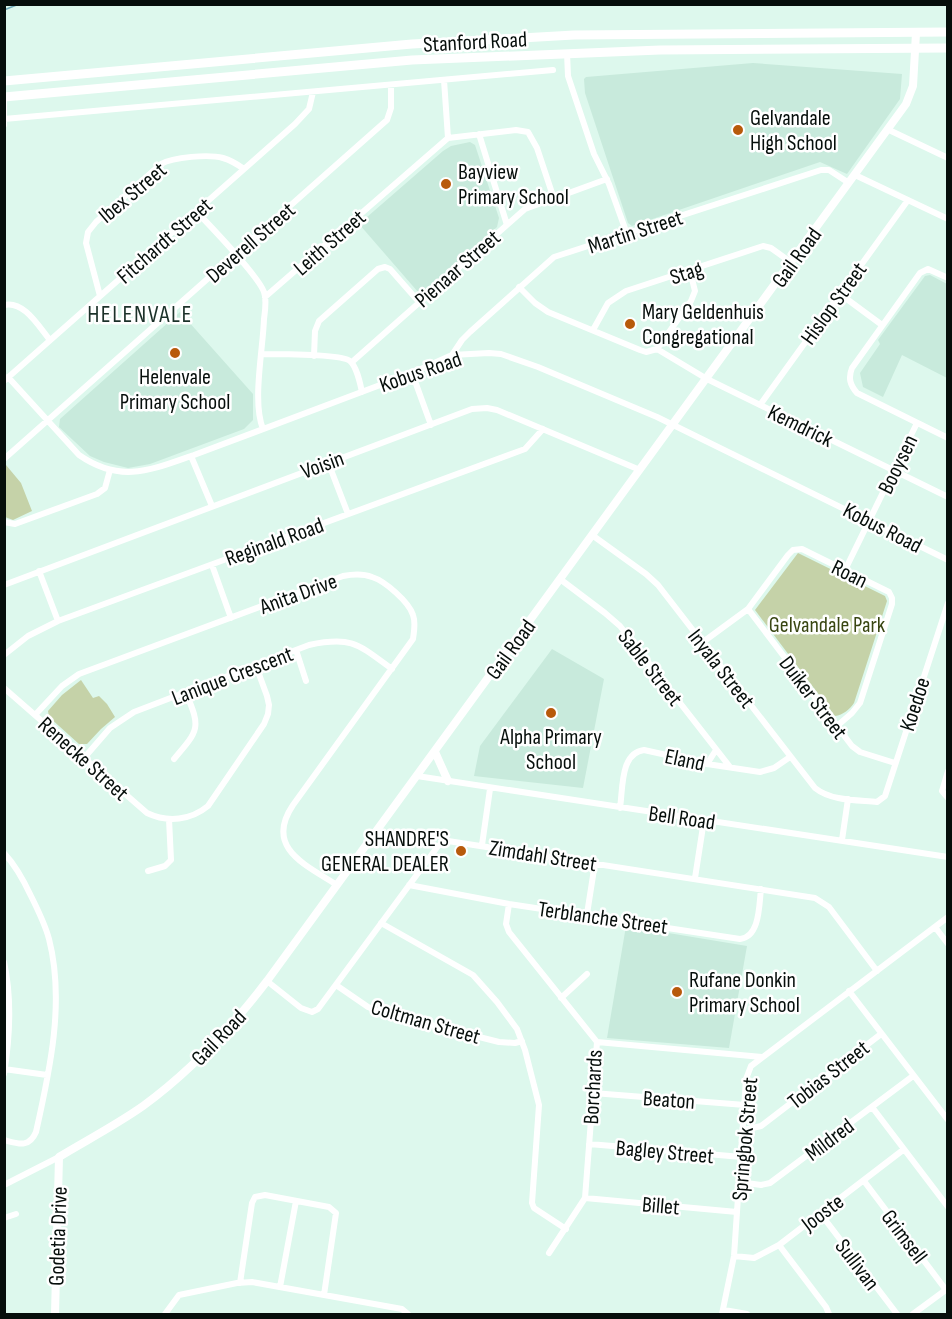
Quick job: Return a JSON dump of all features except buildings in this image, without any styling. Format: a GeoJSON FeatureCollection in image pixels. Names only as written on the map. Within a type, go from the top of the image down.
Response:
{"type":"FeatureCollection","features":[{"type":"Feature","properties":{"kind":"main road","name":"Stanford Road"},"geometry":{"type":"LineString","coordinates":[[4,81],[412,44],[562,36],[657,33],[948,32]]}},
{"type":"Feature","properties":{"kind":"main road","name":"Stanford Road"},"geometry":{"type":"LineString","coordinates":[[4,99],[412,60],[660,50],[948,48]]}},
{"type":"Feature","properties":{"kind":"street","name":"Gail Road"},"geometry":{"type":"LineString","coordinates":[[4,1185],[59,1157],[140,1108],[163,1090],[230,1027],[267,981],[889,130],[912,91],[916,33]]}},
{"type":"Feature","properties":{"kind":"street"},"geometry":{"type":"LineString","coordinates":[[567,53],[568,75],[594,154],[607,179],[627,234]]}},
{"type":"Feature","properties":{"kind":"street","name":"Stanford Road"},"geometry":{"type":"LineString","coordinates":[[5,121],[553,70]]}},
{"type":"Feature","properties":{"kind":"street"},"geometry":{"type":"LineString","coordinates":[[444,80],[448,138],[523,130],[530,134],[554,200]]}},
{"type":"Feature","properties":{"kind":"street","name":"Deverell Street"},"geometry":{"type":"LineString","coordinates":[[4,459],[387,120],[391,108],[391,85]]}},
{"type":"Feature","properties":{"kind":"street","name":"Fitchardt Street"},"geometry":{"type":"LineString","coordinates":[[6,379],[307,112],[313,92]]}},
{"type":"Feature","properties":{"kind":"street"},"geometry":{"type":"LineString","coordinates":[[4,99],[5,121]]}},
{"type":"Feature","properties":{"kind":"street"},"geometry":{"type":"LineString","coordinates":[[889,130],[948,158]]}},
{"type":"Feature","properties":{"kind":"street"},"geometry":{"type":"LineString","coordinates":[[479,134],[507,225]]}},
{"type":"Feature","properties":{"kind":"street","name":"Leith Street"},"geometry":{"type":"LineString","coordinates":[[265,297],[448,138]]}},
{"type":"Feature","properties":{"kind":"street","name":"Ibex Street"},"geometry":{"type":"LineString","coordinates":[[100,296],[86,239],[91,228],[113,206],[161,164],[172,159],[220,157],[244,169]]}},
{"type":"Feature","properties":{"kind":"street","name":"Martin Street"},"geometry":{"type":"LineString","coordinates":[[452,355],[470,332],[555,258],[821,170],[833,172],[849,183]]}},
{"type":"Feature","properties":{"kind":"street"},"geometry":{"type":"LineString","coordinates":[[855,175],[948,219]]}},
{"type":"Feature","properties":{"kind":"street","name":"Pienaar Street"},"geometry":{"type":"LineString","coordinates":[[352,362],[525,209],[607,179]]}},
{"type":"Feature","properties":{"kind":"street","name":"Hislop Street"},"geometry":{"type":"LineString","coordinates":[[760,405],[908,200]]}},
{"type":"Feature","properties":{"kind":"street"},"geometry":{"type":"LineString","coordinates":[[196,211],[236,255],[263,290],[265,297],[258,412],[263,429]]}},
{"type":"Feature","properties":{"kind":"street","name":"Stag"},"geometry":{"type":"LineString","coordinates":[[593,330],[604,308],[618,295],[766,246],[774,249],[792,263]]}},
{"type":"Feature","properties":{"kind":"street"},"geometry":{"type":"LineString","coordinates":[[314,356],[315,331],[319,321],[378,269],[385,267],[390,269],[419,302]]}},
{"type":"Feature","properties":{"kind":"street"},"geometry":{"type":"LineString","coordinates":[[948,278],[927,269],[922,271],[852,368],[849,376],[851,386],[862,396],[948,438]]}},
{"type":"Feature","properties":{"kind":"street"},"geometry":{"type":"LineString","coordinates":[[519,287],[543,309],[646,352],[657,350],[692,301],[695,291],[690,271]]}},
{"type":"Feature","properties":{"kind":"street"},"geometry":{"type":"LineString","coordinates":[[840,294],[882,325]]}},
{"type":"Feature","properties":{"kind":"street"},"geometry":{"type":"LineString","coordinates":[[4,305],[14,304],[22,307],[50,340]]}},
{"type":"Feature","properties":{"kind":"street","name":"Kemdrick"},"geometry":{"type":"LineString","coordinates":[[657,350],[707,379],[948,497]]}},
{"type":"Feature","properties":{"kind":"street","name":"Kobus Road"},"geometry":{"type":"LineString","coordinates":[[6,379],[88,462],[127,473],[141,472],[191,456],[412,373],[452,355],[489,353],[510,357],[674,424],[948,560]]}},
{"type":"Feature","properties":{"kind":"street"},"geometry":{"type":"LineString","coordinates":[[262,354],[336,357],[352,362],[362,392]]}},
{"type":"Feature","properties":{"kind":"street"},"geometry":{"type":"LineString","coordinates":[[412,373],[431,425]]}},
{"type":"Feature","properties":{"kind":"street","name":"Voisin"},"geometry":{"type":"LineString","coordinates":[[4,585],[472,410],[488,408],[640,470]]}},
{"type":"Feature","properties":{"kind":"street","name":"Booysen"},"geometry":{"type":"LineString","coordinates":[[845,570],[917,423]]}},
{"type":"Feature","properties":{"kind":"street","name":"Reginald Road"},"geometry":{"type":"LineString","coordinates":[[4,655],[28,636],[58,621],[525,449],[543,429]]}},
{"type":"Feature","properties":{"kind":"street"},"geometry":{"type":"LineString","coordinates":[[191,456],[212,506]]}},
{"type":"Feature","properties":{"kind":"street"},"geometry":{"type":"LineString","coordinates":[[328,462],[348,514]]}},
{"type":"Feature","properties":{"kind":"street"},"geometry":{"type":"LineString","coordinates":[[4,522],[15,524],[97,494],[105,488],[110,470]]}},
{"type":"Feature","properties":{"kind":"street","name":"Inyala Street"},"geometry":{"type":"LineString","coordinates":[[592,535],[652,579],[817,790],[827,795],[877,802]]}},
{"type":"Feature","properties":{"kind":"street","name":"Roan"},"geometry":{"type":"LineString","coordinates":[[703,642],[748,609],[793,550],[802,549],[889,592],[892,603],[860,703],[837,726]]}},
{"type":"Feature","properties":{"kind":"street"},"geometry":{"type":"LineString","coordinates":[[212,565],[231,618]]}},
{"type":"Feature","properties":{"kind":"street"},"geometry":{"type":"LineString","coordinates":[[39,571],[58,621]]}},
{"type":"Feature","properties":{"kind":"street","name":"Anita Drive"},"geometry":{"type":"LineString","coordinates":[[35,715],[62,686],[79,674],[343,576],[354,574],[372,577],[386,584],[398,595],[413,615],[415,624],[413,639],[293,805],[284,823],[284,839],[291,854],[337,885]]}},
{"type":"Feature","properties":{"kind":"street","name":"Sable Street"},"geometry":{"type":"LineString","coordinates":[[560,579],[614,620],[730,767]]}},
{"type":"Feature","properties":{"kind":"street","name":"Koedoe"},"geometry":{"type":"LineString","coordinates":[[877,802],[885,796],[945,620],[948,603]]}},
{"type":"Feature","properties":{"kind":"street","name":"Duiker Street"},"geometry":{"type":"LineString","coordinates":[[748,609],[856,750],[895,763]]}},
{"type":"Feature","properties":{"kind":"street","name":"Lanique Crescent"},"geometry":{"type":"LineString","coordinates":[[84,758],[110,728],[122,719],[296,650],[331,640],[342,640],[358,645],[392,669]]}},
{"type":"Feature","properties":{"kind":"street"},"geometry":{"type":"LineString","coordinates":[[296,650],[306,681]]}},
{"type":"Feature","properties":{"kind":"street"},"geometry":{"type":"LineString","coordinates":[[148,872],[165,866],[171,860],[169,819],[183,819],[198,814],[208,806],[264,724],[269,705],[256,666]]}},
{"type":"Feature","properties":{"kind":"street","name":"Renecke Street"},"geometry":{"type":"LineString","coordinates":[[4,688],[147,813],[169,819]]}},
{"type":"Feature","properties":{"kind":"street"},"geometry":{"type":"LineString","coordinates":[[174,759],[188,743],[196,727],[194,713],[186,693]]}},
{"type":"Feature","properties":{"kind":"street","name":"Eland"},"geometry":{"type":"LineString","coordinates":[[620,808],[625,768],[635,752],[644,750],[707,764],[764,772],[790,757]]}},
{"type":"Feature","properties":{"kind":"street"},"geometry":{"type":"LineString","coordinates":[[707,764],[716,750]]}},
{"type":"Feature","properties":{"kind":"street"},"geometry":{"type":"LineString","coordinates":[[435,752],[448,781]]}},
{"type":"Feature","properties":{"kind":"street"},"geometry":{"type":"LineString","coordinates":[[948,771],[942,791],[948,798]]}},
{"type":"Feature","properties":{"kind":"street","name":"Bell Road"},"geometry":{"type":"LineString","coordinates":[[417,776],[948,858]]}},
{"type":"Feature","properties":{"kind":"street"},"geometry":{"type":"LineString","coordinates":[[482,845],[490,789]]}},
{"type":"Feature","properties":{"kind":"street"},"geometry":{"type":"LineString","coordinates":[[842,840],[848,799]]}},
{"type":"Feature","properties":{"kind":"street"},"geometry":{"type":"LineString","coordinates":[[695,878],[704,820]]}},
{"type":"Feature","properties":{"kind":"street","name":"Zimdahl Street"},"geometry":{"type":"LineString","coordinates":[[267,981],[301,1008],[312,1012],[322,1004],[438,846],[448,841],[815,897],[824,902],[877,971]]}},
{"type":"Feature","properties":{"kind":"street"},"geometry":{"type":"LineString","coordinates":[[4,853],[18,870],[41,917],[50,942],[57,998],[47,1075],[33,1137],[29,1143],[24,1144],[4,1140]]}},
{"type":"Feature","properties":{"kind":"street"},"geometry":{"type":"LineString","coordinates":[[587,914],[595,864]]}},
{"type":"Feature","properties":{"kind":"street","name":"Terblanche Street"},"geometry":{"type":"LineString","coordinates":[[409,885],[509,904],[745,938],[755,928],[761,889]]}},
{"type":"Feature","properties":{"kind":"street","name":"Borchards"},"geometry":{"type":"LineString","coordinates":[[509,904],[506,924],[508,932],[597,1042],[585,1198],[549,1253]]}},
{"type":"Feature","properties":{"kind":"street","name":"Springbok Street"},"geometry":{"type":"LineString","coordinates":[[723,1312],[734,1256],[748,1071],[762,1057],[948,917]]}},
{"type":"Feature","properties":{"kind":"street"},"geometry":{"type":"LineString","coordinates":[[381,923],[464,969],[479,980],[517,1029],[539,1105],[532,1203],[534,1208],[566,1229]]}},
{"type":"Feature","properties":{"kind":"street"},"geometry":{"type":"LineString","coordinates":[[935,927],[948,944]]}},
{"type":"Feature","properties":{"kind":"street"},"geometry":{"type":"LineString","coordinates":[[4,962],[9,996],[4,1074]]}},
{"type":"Feature","properties":{"kind":"street"},"geometry":{"type":"LineString","coordinates":[[561,998],[587,975]]}},
{"type":"Feature","properties":{"kind":"street","name":"Coltman Street"},"geometry":{"type":"LineString","coordinates":[[336,985],[368,1007],[380,1012],[499,1042],[522,1041]]}},
{"type":"Feature","properties":{"kind":"street"},"geometry":{"type":"LineString","coordinates":[[849,991],[948,1120]]}},
{"type":"Feature","properties":{"kind":"street","name":"Tobias Street"},"geometry":{"type":"LineString","coordinates":[[744,1130],[761,1126],[881,1034]]}},
{"type":"Feature","properties":{"kind":"street"},"geometry":{"type":"LineString","coordinates":[[597,1042],[762,1057]]}},
{"type":"Feature","properties":{"kind":"street"},"geometry":{"type":"LineString","coordinates":[[5,1069],[47,1075]]}},
{"type":"Feature","properties":{"kind":"street","name":"Mildred"},"geometry":{"type":"LineString","coordinates":[[739,1182],[761,1185],[770,1183],[913,1076]]}},
{"type":"Feature","properties":{"kind":"street","name":"Beaton"},"geometry":{"type":"LineString","coordinates":[[593,1093],[745,1105]]}},
{"type":"Feature","properties":{"kind":"street"},"geometry":{"type":"LineString","coordinates":[[872,1107],[948,1207]]}},
{"type":"Feature","properties":{"kind":"street","name":"Bagley Street"},"geometry":{"type":"LineString","coordinates":[[589,1144],[742,1158]]}},
{"type":"Feature","properties":{"kind":"street","name":"Jooste"},"geometry":{"type":"LineString","coordinates":[[734,1256],[754,1258],[779,1245],[903,1149]]}},
{"type":"Feature","properties":{"kind":"street","name":"Godetia Drive"},"geometry":{"type":"LineString","coordinates":[[55,1314],[59,1157]]}},
{"type":"Feature","properties":{"kind":"street","name":"Grimsell"},"geometry":{"type":"LineString","coordinates":[[864,1181],[947,1290]]}},
{"type":"Feature","properties":{"kind":"street"},"geometry":{"type":"LineString","coordinates":[[240,1283],[255,1197],[265,1195],[329,1207],[336,1213],[324,1295]]}},
{"type":"Feature","properties":{"kind":"street","name":"Billet"},"geometry":{"type":"LineString","coordinates":[[585,1198],[738,1212]]}},
{"type":"Feature","properties":{"kind":"street"},"geometry":{"type":"LineString","coordinates":[[280,1287],[296,1201]]}},
{"type":"Feature","properties":{"kind":"street","name":"Sullivan"},"geometry":{"type":"LineString","coordinates":[[820,1213],[897,1314]]}},
{"type":"Feature","properties":{"kind":"street"},"geometry":{"type":"LineString","coordinates":[[4,1218],[15,1214]]}},
{"type":"Feature","properties":{"kind":"street"},"geometry":{"type":"LineString","coordinates":[[779,1245],[829,1314]]}},
{"type":"Feature","properties":{"kind":"street"},"geometry":{"type":"LineString","coordinates":[[165,1314],[179,1295],[252,1282],[402,1309],[408,1314]]}},
{"type":"Feature","properties":{"kind":"street"},"geometry":{"type":"LineString","coordinates":[[913,1314],[947,1290]]}},
{"type":"Feature","properties":{"kind":"street"},"geometry":{"type":"LineString","coordinates":[[723,1312],[747,1314]]}},
{"type":"Feature","properties":{"kind":"shaded area","name":"Gelvandale High School"},"geometry":{"type":"Polygon","coordinates":[[[753,63],[902,74],[900,99],[847,174],[820,162],[632,226],[628,223],[585,93],[584,79],[586,77],[753,63]]]}},
{"type":"Feature","properties":{"kind":"shaded area","name":"Bayview Primary School"},"geometry":{"type":"Polygon","coordinates":[[[470,142],[475,145],[499,218],[497,227],[424,292],[418,292],[359,224],[443,151],[451,146],[470,142]]]}},
{"type":"Feature","properties":{"kind":"shaded area"},"geometry":{"type":"Polygon","coordinates":[[[930,275],[947,284],[947,378],[902,355],[883,397],[863,387],[860,373],[880,344],[878,340],[925,276],[930,275]]]}},
{"type":"Feature","properties":{"kind":"shaded area","name":"Helenvale Primary School"},"geometry":{"type":"Polygon","coordinates":[[[180,312],[253,394],[253,420],[244,429],[150,464],[128,468],[90,456],[59,427],[60,419],[180,312]]]}},
{"type":"Feature","properties":{"kind":"shaded area","name":"Alpha Primary School"},"geometry":{"type":"Polygon","coordinates":[[[552,649],[604,679],[583,788],[474,776],[480,746],[552,649]]]}},
{"type":"Feature","properties":{"kind":"shaded area","name":"Rufane Donkin Primary School"},"geometry":{"type":"Polygon","coordinates":[[[626,926],[747,946],[729,1048],[607,1038],[626,926]]]}},
{"type":"Feature","properties":{"kind":"green space"},"geometry":{"type":"Polygon","coordinates":[[[6,465],[21,483],[32,511],[13,520],[5,517],[6,465]]]}},
{"type":"Feature","properties":{"kind":"green space","name":"Gelvandale Park"},"geometry":{"type":"Polygon","coordinates":[[[798,553],[885,596],[887,601],[854,703],[846,711],[835,716],[755,610],[798,553]]]}},
{"type":"Feature","properties":{"kind":"green space"},"geometry":{"type":"Polygon","coordinates":[[[81,680],[93,698],[99,696],[115,717],[87,744],[79,744],[49,717],[48,711],[62,695],[81,680]]]}},
{"type":"Feature","properties":{"kind":"waterway"},"geometry":{"type":"LineString","coordinates":[[4,10],[19,4]]}},
{"type":"Feature","properties":{"kind":"place","name":"Gelvandale High School"},"geometry":{"type":"Point","coordinates":[738,130]}},
{"type":"Feature","properties":{"kind":"place","name":"Bayview Primary School"},"geometry":{"type":"Point","coordinates":[446,184]}},
{"type":"Feature","properties":{"kind":"place","name":"Mary Geldenhuis Congregational"},"geometry":{"type":"Point","coordinates":[630,324]}},
{"type":"Feature","properties":{"kind":"place","name":"Helenvale Primary School"},"geometry":{"type":"Point","coordinates":[175,353]}},
{"type":"Feature","properties":{"kind":"place","name":"Alpha Primary School"},"geometry":{"type":"Point","coordinates":[551,713]}},
{"type":"Feature","properties":{"kind":"place","name":"SHANDRE'S GENERAL DEALER"},"geometry":{"type":"Point","coordinates":[461,851]}},
{"type":"Feature","properties":{"kind":"place","name":"Rufane Donkin Primary School"},"geometry":{"type":"Point","coordinates":[677,992]}},
{"type":"Feature","properties":{"kind":"district","name":"HELENVALE"},"geometry":{"type":"Point","coordinates":[140,314]}}]}
